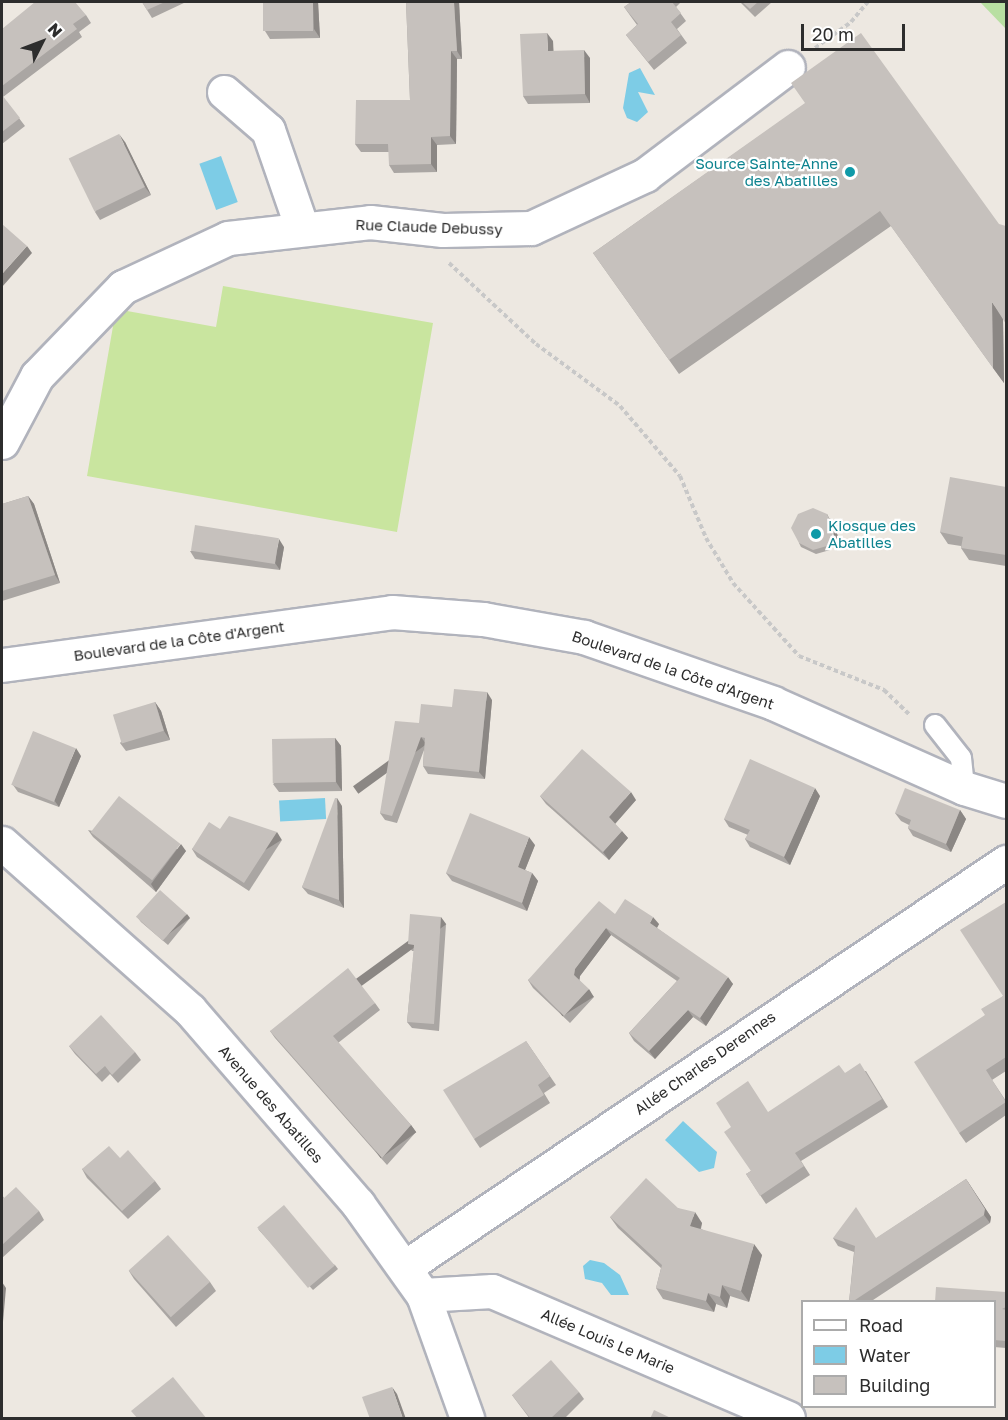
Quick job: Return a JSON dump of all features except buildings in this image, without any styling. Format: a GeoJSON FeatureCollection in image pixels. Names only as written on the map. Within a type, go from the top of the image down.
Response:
{"type":"FeatureCollection","features":[{"type":"Feature","properties":{"kind":"street","name":"Rue Claude Debussy"},"geometry":{"type":"LineString","coordinates":[[2,442],[37,376],[123,287],[228,238],[370,222],[443,230],[531,228],[634,180],[788,67]]}},
{"type":"Feature","properties":{"kind":"street"},"geometry":{"type":"LineString","coordinates":[[224,92],[268,130],[302,228]]}},
{"type":"Feature","properties":{"kind":"street","name":"Boulevard de la Côte d'Argent"},"geometry":{"type":"LineString","coordinates":[[2,665],[392,612],[483,619],[584,637],[629,652],[773,703],[964,788],[1006,801]]}},
{"type":"Feature","properties":{"kind":"street","name":"Avenue des Abatilles"},"geometry":{"type":"LineString","coordinates":[[2,843],[190,1010],[358,1204],[423,1295],[467,1419]]}},
{"type":"Feature","properties":{"kind":"street","name":"Allée Charles Derennes"},"geometry":{"type":"LineString","coordinates":[[405,1267],[1006,862]]}},
{"type":"Feature","properties":{"kind":"street","name":"Allée Louis Le Marie"},"geometry":{"type":"LineString","coordinates":[[423,1295],[492,1291],[788,1419]]}},
{"type":"Feature","properties":{"kind":"lane"},"geometry":{"type":"LineString","coordinates":[[935,725],[961,758],[964,788]]}},
{"type":"Feature","properties":{"kind":"path"},"geometry":{"type":"LineString","coordinates":[[788,67],[851,22],[868,2]]}},
{"type":"Feature","properties":{"kind":"path"},"geometry":{"type":"LineString","coordinates":[[443,230],[440,243],[453,270],[536,344],[620,406],[680,477],[706,538],[733,583],[799,656],[884,690],[914,719]]}},
{"type":"Feature","properties":{"kind":"green space"},"geometry":{"type":"Polygon","coordinates":[[[980,2],[1006,2],[1006,29],[980,2]]]}},
{"type":"Feature","properties":{"kind":"green space"},"geometry":{"type":"Polygon","coordinates":[[[223,286],[433,323],[397,532],[87,476],[116,309],[216,327],[223,286]]]}},
{"type":"Feature","properties":{"kind":"water"},"geometry":{"type":"Polygon","coordinates":[[[640,68],[655,95],[638,92],[648,112],[637,122],[627,118],[623,108],[629,73],[640,68]]]}},
{"type":"Feature","properties":{"kind":"water"},"geometry":{"type":"Polygon","coordinates":[[[221,156],[238,202],[216,210],[199,164],[221,156]]]}},
{"type":"Feature","properties":{"kind":"water"},"geometry":{"type":"Polygon","coordinates":[[[325,798],[326,819],[280,821],[279,800],[325,798]]]}},
{"type":"Feature","properties":{"kind":"water"},"geometry":{"type":"Polygon","coordinates":[[[683,1121],[717,1152],[714,1168],[699,1172],[665,1140],[683,1121]]]}},
{"type":"Feature","properties":{"kind":"water"},"geometry":{"type":"Polygon","coordinates":[[[590,1260],[604,1263],[620,1275],[629,1295],[611,1295],[602,1283],[585,1279],[583,1266],[590,1260]]]}},
{"type":"Feature","properties":{"kind":"place","name":"Source Sainte-Anne des Abatilles"},"geometry":{"type":"Point","coordinates":[850,172]}},
{"type":"Feature","properties":{"kind":"place","name":"Kiosque des Abatilles"},"geometry":{"type":"Point","coordinates":[816,534]}}]}
